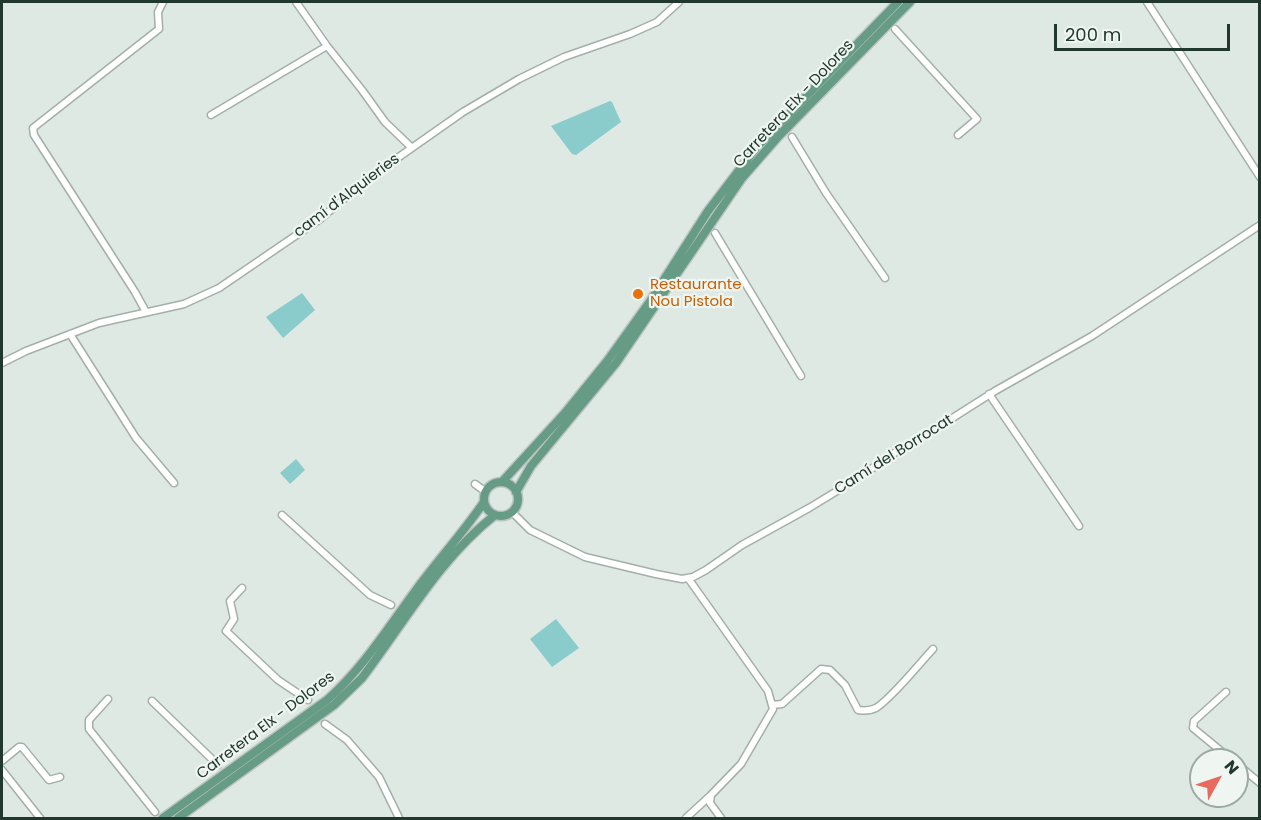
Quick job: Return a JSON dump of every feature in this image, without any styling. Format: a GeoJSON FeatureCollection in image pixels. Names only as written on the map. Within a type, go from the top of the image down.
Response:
{"type":"FeatureCollection","features":[{"type":"Feature","properties":{"kind":"main road","name":"Carretera Elx - Dolores"},"geometry":{"type":"LineString","coordinates":[[502,482],[552,428],[608,360],[651,300],[708,211],[750,156],[898,2]]}},
{"type":"Feature","properties":{"kind":"main road","name":"Carretera Elx - Dolores"},"geometry":{"type":"LineString","coordinates":[[516,492],[531,466],[623,354],[742,178],[777,138],[910,2]]}},
{"type":"Feature","properties":{"kind":"main road"},"geometry":{"type":"LineString","coordinates":[[502,482],[510,485],[516,492],[517,504],[512,512],[503,516],[495,515],[488,510],[484,502],[486,492],[492,485],[502,482]]}},
{"type":"Feature","properties":{"kind":"main road","name":"Carretera Elx - Dolores"},"geometry":{"type":"LineString","coordinates":[[163,819],[343,686],[361,666],[484,502]]}},
{"type":"Feature","properties":{"kind":"main road","name":"Carretera Elx - Dolores"},"geometry":{"type":"LineString","coordinates":[[178,819],[316,719],[351,689],[378,657],[454,554],[472,533],[495,515]]}},
{"type":"Feature","properties":{"kind":"street"},"geometry":{"type":"LineString","coordinates":[[146,312],[34,135],[33,128],[159,29],[158,12],[163,2]]}},
{"type":"Feature","properties":{"kind":"street"},"geometry":{"type":"LineString","coordinates":[[296,2],[392,130],[412,148]]}},
{"type":"Feature","properties":{"kind":"street","name":"camí d'Alquieries"},"geometry":{"type":"LineString","coordinates":[[2,363],[99,322],[184,304],[219,288],[320,219],[369,178],[463,112],[519,79],[564,57],[657,22],[679,2]]}},
{"type":"Feature","properties":{"kind":"street"},"geometry":{"type":"LineString","coordinates":[[1147,2],[1260,177]]}},
{"type":"Feature","properties":{"kind":"street"},"geometry":{"type":"LineString","coordinates":[[895,29],[977,119],[957,135]]}},
{"type":"Feature","properties":{"kind":"street"},"geometry":{"type":"LineString","coordinates":[[211,115],[327,46]]}},
{"type":"Feature","properties":{"kind":"street"},"geometry":{"type":"LineString","coordinates":[[792,137],[826,193],[885,278]]}},
{"type":"Feature","properties":{"kind":"street","name":"Camí del Borrocat"},"geometry":{"type":"LineString","coordinates":[[688,578],[706,570],[742,545],[855,480],[989,394],[1092,336],[1260,225]]}},
{"type":"Feature","properties":{"kind":"street"},"geometry":{"type":"LineString","coordinates":[[716,232],[801,376]]}},
{"type":"Feature","properties":{"kind":"street"},"geometry":{"type":"LineString","coordinates":[[70,334],[136,438],[174,483]]}},
{"type":"Feature","properties":{"kind":"street"},"geometry":{"type":"LineString","coordinates":[[989,394],[1078,526]]}},
{"type":"Feature","properties":{"kind":"street"},"geometry":{"type":"LineString","coordinates":[[475,484],[486,492]]}},
{"type":"Feature","properties":{"kind":"street"},"geometry":{"type":"LineString","coordinates":[[512,512],[530,530],[585,557],[656,574],[688,578],[768,691],[773,710],[741,764],[686,819]]}},
{"type":"Feature","properties":{"kind":"street"},"geometry":{"type":"LineString","coordinates":[[282,515],[370,595],[391,605]]}},
{"type":"Feature","properties":{"kind":"street"},"geometry":{"type":"LineString","coordinates":[[242,588],[230,601],[234,619],[226,631],[278,681],[308,700]]}},
{"type":"Feature","properties":{"kind":"street"},"geometry":{"type":"LineString","coordinates":[[772,705],[782,704],[820,669],[830,670],[845,685],[858,710],[866,712],[886,699],[933,649]]}},
{"type":"Feature","properties":{"kind":"street"},"geometry":{"type":"LineString","coordinates":[[1217,748],[1193,728],[1194,721],[1226,692]]}},
{"type":"Feature","properties":{"kind":"street"},"geometry":{"type":"LineString","coordinates":[[108,699],[89,720],[89,729],[154,812]]}},
{"type":"Feature","properties":{"kind":"street"},"geometry":{"type":"LineString","coordinates":[[152,702],[218,765]]}},
{"type":"Feature","properties":{"kind":"street"},"geometry":{"type":"LineString","coordinates":[[325,724],[347,740],[379,777],[399,819]]}},
{"type":"Feature","properties":{"kind":"street"},"geometry":{"type":"LineString","coordinates":[[2,761],[22,747],[49,780],[60,777]]}},
{"type":"Feature","properties":{"kind":"street"},"geometry":{"type":"LineString","coordinates":[[2,770],[40,819]]}},
{"type":"Feature","properties":{"kind":"street"},"geometry":{"type":"LineString","coordinates":[[711,795],[710,803],[721,819]]}},
{"type":"Feature","properties":{"kind":"water"},"geometry":{"type":"Polygon","coordinates":[[[610,101],[621,122],[576,155],[572,154],[551,126],[610,101]]]}},
{"type":"Feature","properties":{"kind":"water"},"geometry":{"type":"Polygon","coordinates":[[[302,293],[315,310],[283,338],[266,317],[302,293]]]}},
{"type":"Feature","properties":{"kind":"water"},"geometry":{"type":"Polygon","coordinates":[[[296,459],[305,470],[290,484],[280,473],[296,459]]]}},
{"type":"Feature","properties":{"kind":"water"},"geometry":{"type":"Polygon","coordinates":[[[556,619],[579,648],[552,667],[530,639],[556,619]]]}},
{"type":"Feature","properties":{"kind":"place","name":"Restaurante Nou Pistola"},"geometry":{"type":"Point","coordinates":[638,294]}}]}
